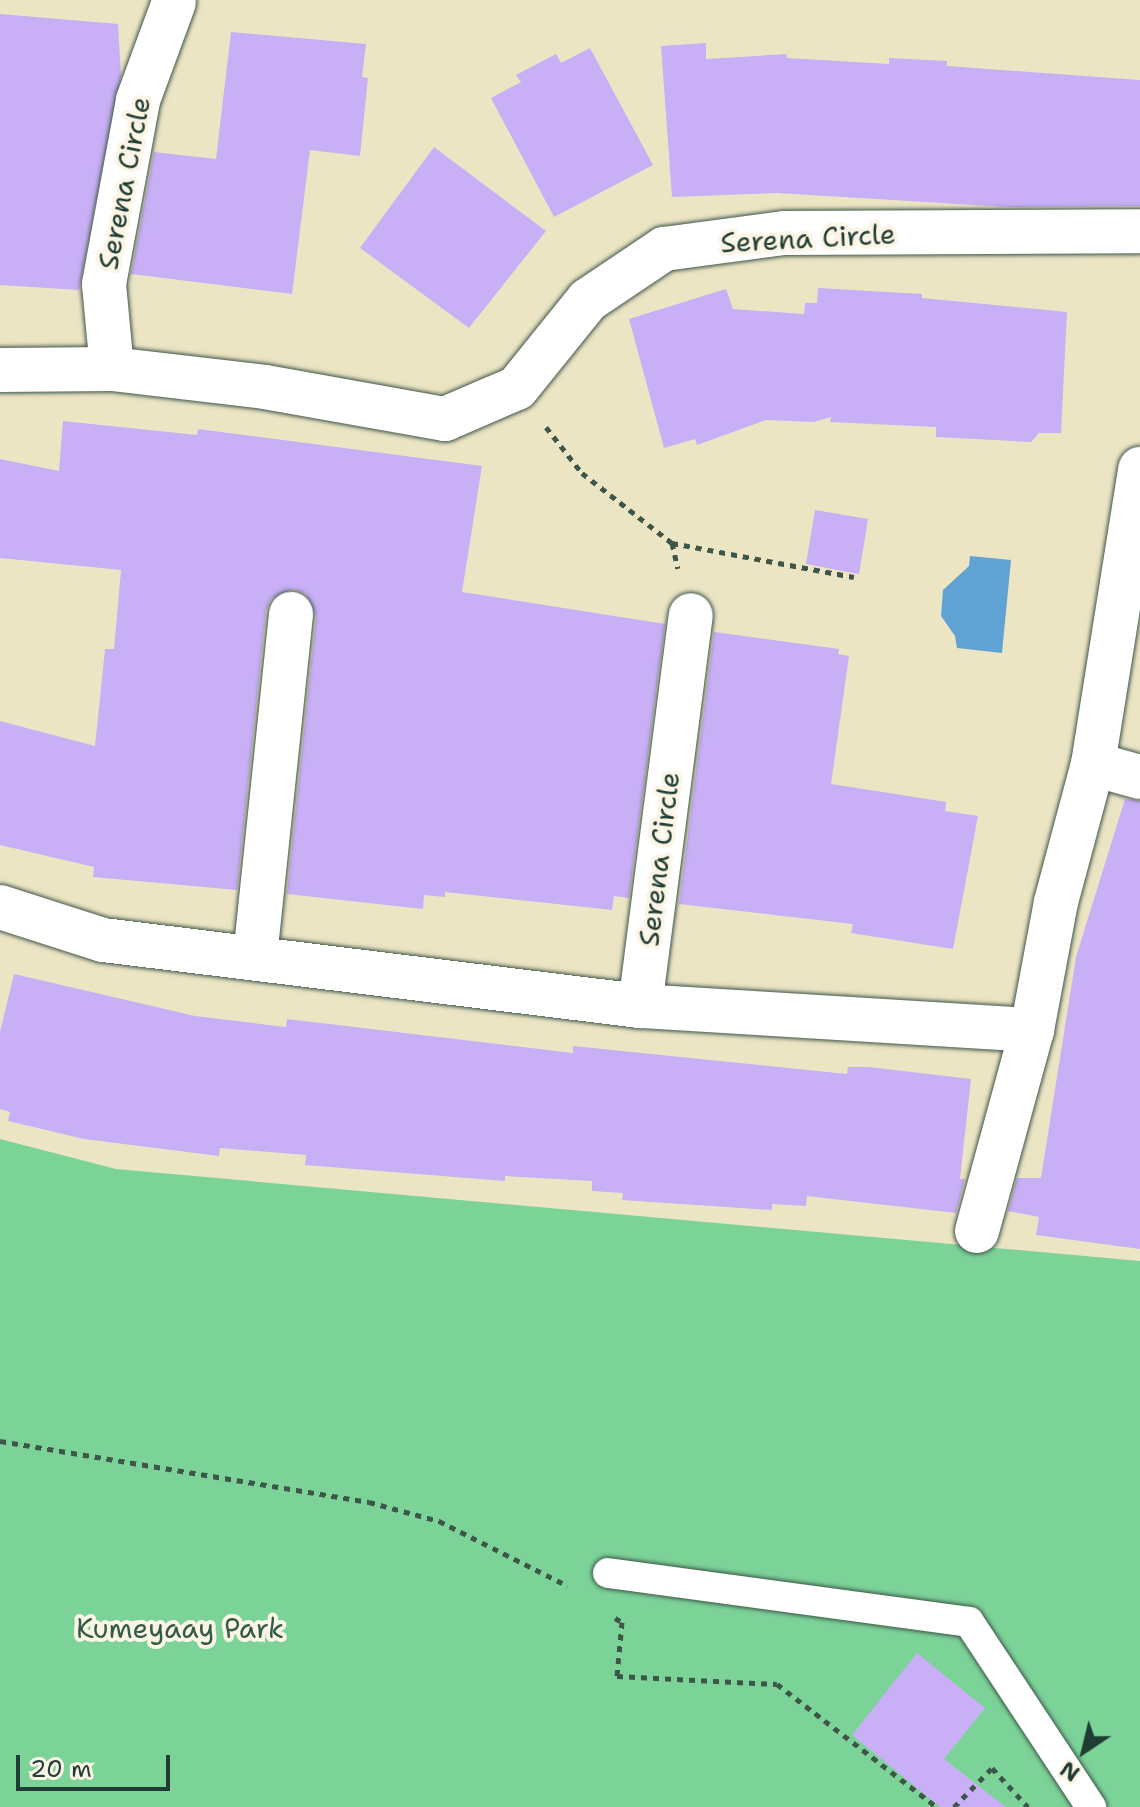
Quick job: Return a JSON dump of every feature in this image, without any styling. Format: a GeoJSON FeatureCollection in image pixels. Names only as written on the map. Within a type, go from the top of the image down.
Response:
{"type":"FeatureCollection","features":[{"type":"Feature","properties":{"kind":"street","name":"Serena Circle"},"geometry":{"type":"LineString","coordinates":[[112,369],[104,284],[138,100],[174,2]]}},
{"type":"Feature","properties":{"kind":"street","name":"Serena Circle"},"geometry":{"type":"LineString","coordinates":[[0,370],[112,369],[265,387],[445,419],[517,388],[588,300],[664,249],[784,233],[1140,231]]}},
{"type":"Feature","properties":{"kind":"street"},"geometry":{"type":"LineString","coordinates":[[977,1231],[1032,1030],[1056,902],[1093,764],[1140,469]]}},
{"type":"Feature","properties":{"kind":"street"},"geometry":{"type":"LineString","coordinates":[[255,957],[291,614]]}},
{"type":"Feature","properties":{"kind":"street","name":"Serena Circle"},"geometry":{"type":"LineString","coordinates":[[640,1006],[691,615]]}},
{"type":"Feature","properties":{"kind":"street"},"geometry":{"type":"LineString","coordinates":[[1093,764],[1140,777]]}},
{"type":"Feature","properties":{"kind":"street"},"geometry":{"type":"LineString","coordinates":[[0,907],[103,940],[640,1006],[1032,1030]]}},
{"type":"Feature","properties":{"kind":"lane"},"geometry":{"type":"LineString","coordinates":[[608,1573],[969,1622],[1091,1807]]}},
{"type":"Feature","properties":{"kind":"path"},"geometry":{"type":"LineString","coordinates":[[517,388],[582,473],[672,543],[854,577]]}},
{"type":"Feature","properties":{"kind":"path"},"geometry":{"type":"LineString","coordinates":[[672,543],[691,615]]}},
{"type":"Feature","properties":{"kind":"path"},"geometry":{"type":"LineString","coordinates":[[0,1441],[397,1510],[439,1521],[571,1589]]}},
{"type":"Feature","properties":{"kind":"path"},"geometry":{"type":"LineString","coordinates":[[611,1616],[622,1622],[617,1676],[777,1684],[937,1807]]}},
{"type":"Feature","properties":{"kind":"path"},"geometry":{"type":"LineString","coordinates":[[954,1807],[992,1768],[1028,1807]]}},
{"type":"Feature","properties":{"kind":"green space","name":"Kumeyaay Park"},"geometry":{"type":"Polygon","coordinates":[[[0,1139],[116,1169],[1140,1261],[1140,1807],[0,1807],[0,1139]]]}},
{"type":"Feature","properties":{"kind":"water"},"geometry":{"type":"Polygon","coordinates":[[[970,556],[1011,560],[1002,653],[957,648],[955,636],[941,616],[943,590],[969,566],[970,556]]]}},
{"type":"Feature","properties":{"kind":"building"},"geometry":{"type":"Polygon","coordinates":[[[0,14],[118,24],[121,75],[79,290],[0,285],[0,14]]]}},
{"type":"Feature","properties":{"kind":"building"},"geometry":{"type":"Polygon","coordinates":[[[231,32],[366,44],[362,77],[368,78],[360,156],[310,150],[292,294],[131,274],[154,152],[216,159],[231,32]]]}},
{"type":"Feature","properties":{"kind":"building"},"geometry":{"type":"Polygon","coordinates":[[[706,43],[706,59],[786,54],[787,58],[889,64],[889,58],[947,61],[947,66],[1140,80],[1140,206],[1008,207],[776,193],[672,197],[661,46],[706,43]]]}},
{"type":"Feature","properties":{"kind":"building"},"geometry":{"type":"Polygon","coordinates":[[[590,48],[653,165],[554,217],[491,98],[521,82],[516,75],[556,54],[561,63],[590,48]]]}},
{"type":"Feature","properties":{"kind":"building"},"geometry":{"type":"Polygon","coordinates":[[[434,147],[546,231],[469,328],[360,248],[434,147]]]}},
{"type":"Feature","properties":{"kind":"building"},"geometry":{"type":"Polygon","coordinates":[[[818,288],[922,294],[922,298],[1067,312],[1061,433],[1039,433],[1031,442],[936,437],[936,427],[830,422],[831,417],[814,422],[766,420],[697,445],[695,439],[664,448],[629,319],[726,289],[733,309],[804,314],[805,303],[817,303],[818,288]]]}},
{"type":"Feature","properties":{"kind":"building"},"geometry":{"type":"Polygon","coordinates":[[[63,421],[197,435],[198,429],[482,466],[462,592],[665,624],[629,898],[614,896],[612,910],[445,892],[445,897],[424,895],[423,909],[287,894],[316,617],[306,594],[293,589],[271,599],[266,611],[237,890],[93,877],[94,867],[0,845],[0,721],[95,746],[105,649],[114,649],[121,570],[0,558],[0,459],[59,471],[63,421]]]}},
{"type":"Feature","properties":{"kind":"building"},"geometry":{"type":"Polygon","coordinates":[[[815,510],[868,519],[859,574],[806,564],[815,510]]]}},
{"type":"Feature","properties":{"kind":"building"},"geometry":{"type":"Polygon","coordinates":[[[714,632],[839,649],[838,654],[849,656],[831,784],[946,802],[945,811],[978,816],[953,949],[851,933],[853,924],[679,904],[714,632]]]}},
{"type":"Feature","properties":{"kind":"building"},"geometry":{"type":"Polygon","coordinates":[[[1125,799],[1140,801],[1140,1249],[1036,1235],[1039,1217],[1008,1211],[1017,1178],[1041,1178],[1076,957],[1125,799]]]}},
{"type":"Feature","properties":{"kind":"building"},"geometry":{"type":"Polygon","coordinates":[[[14,974],[195,1016],[286,1027],[287,1019],[573,1053],[573,1046],[847,1074],[848,1067],[869,1067],[971,1079],[960,1179],[965,1179],[956,1213],[807,1196],[806,1206],[772,1204],[772,1210],[622,1200],[623,1193],[592,1191],[592,1181],[505,1176],[505,1181],[305,1165],[306,1155],[220,1148],[219,1156],[84,1139],[8,1121],[10,1112],[0,1109],[0,1032],[14,974]]]}},
{"type":"Feature","properties":{"kind":"building"},"geometry":{"type":"Polygon","coordinates":[[[917,1653],[985,1708],[944,1759],[1006,1807],[940,1807],[852,1735],[917,1653]]]}}]}
